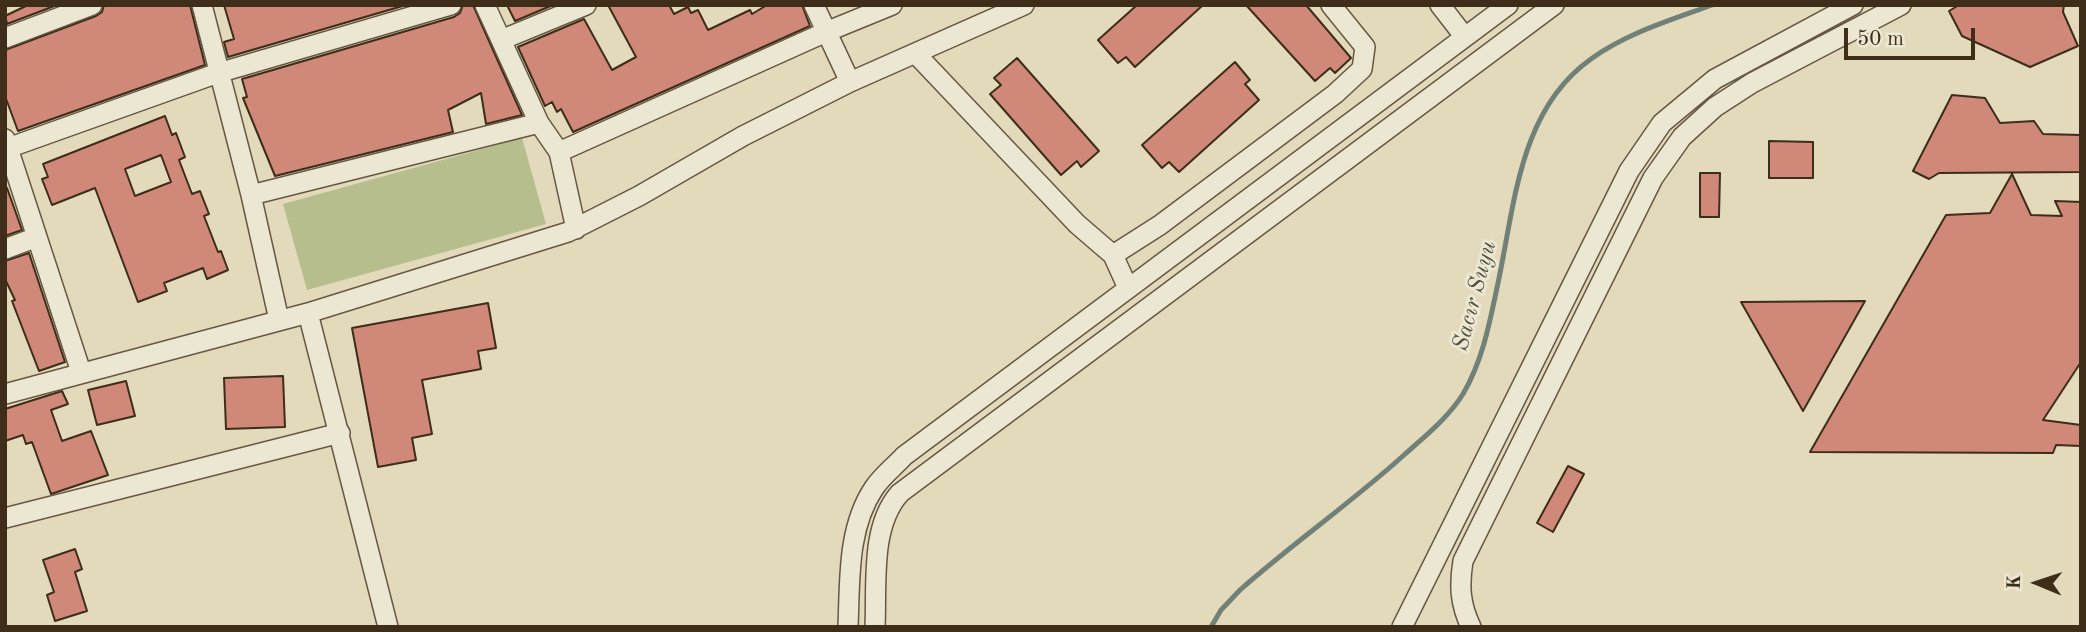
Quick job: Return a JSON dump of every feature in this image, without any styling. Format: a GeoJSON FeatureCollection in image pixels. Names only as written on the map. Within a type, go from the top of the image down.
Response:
{"type":"FeatureCollection","features":[{"type":"Feature","properties":{"kind":"street"},"geometry":{"type":"LineString","coordinates":[[5,38],[92,5]]}},
{"type":"Feature","properties":{"kind":"street"},"geometry":{"type":"LineString","coordinates":[[202,5],[251,195],[279,320]]}},
{"type":"Feature","properties":{"kind":"street"},"geometry":{"type":"LineString","coordinates":[[81,372],[6,145],[401,13],[451,5]]}},
{"type":"Feature","properties":{"kind":"street"},"geometry":{"type":"LineString","coordinates":[[485,5],[539,123],[559,152],[576,229]]}},
{"type":"Feature","properties":{"kind":"street"},"geometry":{"type":"LineString","coordinates":[[501,40],[586,5]]}},
{"type":"Feature","properties":{"kind":"street"},"geometry":{"type":"LineString","coordinates":[[814,5],[850,82]]}},
{"type":"Feature","properties":{"kind":"street"},"geometry":{"type":"LineString","coordinates":[[559,152],[892,5]]}},
{"type":"Feature","properties":{"kind":"street"},"geometry":{"type":"LineString","coordinates":[[5,394],[308,313],[485,260],[576,229],[743,136],[850,82],[1024,5]]}},
{"type":"Feature","properties":{"kind":"street"},"geometry":{"type":"LineString","coordinates":[[1113,256],[1160,225],[1335,94],[1362,69],[1365,47],[1331,5]]}},
{"type":"Feature","properties":{"kind":"street"},"geometry":{"type":"LineString","coordinates":[[1440,5],[1464,36]]}},
{"type":"Feature","properties":{"kind":"street"},"geometry":{"type":"LineString","coordinates":[[848,627],[851,563],[856,531],[864,505],[875,486],[904,456],[1508,5]]}},
{"type":"Feature","properties":{"kind":"street"},"geometry":{"type":"LineString","coordinates":[[875,627],[881,527],[887,509],[900,493],[1554,5]]}},
{"type":"Feature","properties":{"kind":"street"},"geometry":{"type":"LineString","coordinates":[[1402,627],[1616,198],[1636,161],[1662,123],[1715,79],[1853,5]]}},
{"type":"Feature","properties":{"kind":"street"},"geometry":{"type":"LineString","coordinates":[[1471,627],[1463,610],[1459,587],[1463,561],[1649,187],[1682,137],[1714,107],[1752,83],[1901,5]]}},
{"type":"Feature","properties":{"kind":"street"},"geometry":{"type":"LineString","coordinates":[[916,54],[1077,224],[1113,256],[1128,288]]}},
{"type":"Feature","properties":{"kind":"street"},"geometry":{"type":"LineString","coordinates":[[251,195],[539,123]]}},
{"type":"Feature","properties":{"kind":"street"},"geometry":{"type":"LineString","coordinates":[[1636,161],[1649,187]]}},
{"type":"Feature","properties":{"kind":"street"},"geometry":{"type":"LineString","coordinates":[[1616,198],[1649,187]]}},
{"type":"Feature","properties":{"kind":"street"},"geometry":{"type":"LineString","coordinates":[[5,249],[37,237]]}},
{"type":"Feature","properties":{"kind":"street"},"geometry":{"type":"LineString","coordinates":[[308,313],[388,627]]}},
{"type":"Feature","properties":{"kind":"street"},"geometry":{"type":"LineString","coordinates":[[5,518],[340,433]]}},
{"type":"Feature","properties":{"kind":"green space"},"geometry":{"type":"Polygon","coordinates":[[[522,138],[546,224],[307,290],[283,204],[522,138]]]}},
{"type":"Feature","properties":{"kind":"building"},"geometry":{"type":"Polygon","coordinates":[[[28,5],[57,5],[7,24],[5,16],[28,5]]]}},
{"type":"Feature","properties":{"kind":"building"},"geometry":{"type":"Polygon","coordinates":[[[104,5],[190,5],[205,65],[18,131],[5,96],[5,50],[96,16],[102,12],[104,5]]]}},
{"type":"Feature","properties":{"kind":"building"},"geometry":{"type":"Polygon","coordinates":[[[224,5],[406,5],[228,57],[224,42],[234,39],[224,5]]]}},
{"type":"Feature","properties":{"kind":"building"},"geometry":{"type":"Polygon","coordinates":[[[463,5],[473,5],[522,115],[486,124],[481,93],[448,110],[453,132],[275,176],[243,98],[247,97],[242,79],[454,17],[460,13],[463,5]]]}},
{"type":"Feature","properties":{"kind":"building"},"geometry":{"type":"Polygon","coordinates":[[[507,5],[553,5],[515,21],[507,5]]]}},
{"type":"Feature","properties":{"kind":"building"},"geometry":{"type":"Polygon","coordinates":[[[608,5],[669,5],[674,14],[688,7],[691,13],[698,10],[708,30],[750,10],[752,14],[767,5],[802,5],[810,26],[573,132],[561,109],[557,112],[552,102],[545,106],[518,47],[584,19],[612,70],[636,57],[608,5]]]}},
{"type":"Feature","properties":{"kind":"building"},"geometry":{"type":"Polygon","coordinates":[[[1137,5],[1203,5],[1135,67],[1126,57],[1118,63],[1098,40],[1137,5]]]}},
{"type":"Feature","properties":{"kind":"building"},"geometry":{"type":"Polygon","coordinates":[[[1246,5],[1306,5],[1351,58],[1335,73],[1330,68],[1315,81],[1246,5]]]}},
{"type":"Feature","properties":{"kind":"building"},"geometry":{"type":"Polygon","coordinates":[[[1959,5],[2064,5],[2063,12],[2078,46],[2030,67],[1962,36],[1949,11],[1959,5]]]}},
{"type":"Feature","properties":{"kind":"building"},"geometry":{"type":"Polygon","coordinates":[[[1017,58],[1099,151],[1081,167],[1077,161],[1061,175],[990,94],[1001,85],[994,78],[1017,58]]]}},
{"type":"Feature","properties":{"kind":"building"},"geometry":{"type":"Polygon","coordinates":[[[1235,62],[1250,80],[1245,84],[1259,100],[1179,172],[1169,162],[1162,168],[1142,145],[1235,62]]]}},
{"type":"Feature","properties":{"kind":"building"},"geometry":{"type":"Polygon","coordinates":[[[1952,95],[1985,98],[2000,123],[2034,121],[2043,134],[2081,135],[2081,172],[1939,173],[1929,179],[1913,171],[1952,95]]]}},
{"type":"Feature","properties":{"kind":"building"},"geometry":{"type":"Polygon","coordinates":[[[165,116],[172,135],[176,133],[185,157],[179,160],[192,194],[200,191],[209,214],[204,216],[228,270],[207,279],[203,268],[164,283],[167,291],[138,302],[95,188],[52,205],[42,179],[48,177],[43,164],[165,116]],[[161,155],[125,169],[135,196],[171,182],[161,155]]]}},
{"type":"Feature","properties":{"kind":"building"},"geometry":{"type":"Polygon","coordinates":[[[1769,141],[1813,142],[1813,178],[1769,178],[1769,141]]]}},
{"type":"Feature","properties":{"kind":"building"},"geometry":{"type":"Polygon","coordinates":[[[1700,173],[1720,173],[1719,217],[1700,217],[1700,173]]]}},
{"type":"Feature","properties":{"kind":"building"},"geometry":{"type":"Polygon","coordinates":[[[2012,174],[2031,215],[2062,216],[2055,201],[2081,202],[2081,362],[2043,420],[2081,425],[2081,446],[2056,445],[2053,453],[1810,452],[1946,215],[1990,213],[2012,174]]]}},
{"type":"Feature","properties":{"kind":"building"},"geometry":{"type":"Polygon","coordinates":[[[5,188],[22,230],[5,236],[5,188]]]}},
{"type":"Feature","properties":{"kind":"building"},"geometry":{"type":"Polygon","coordinates":[[[29,253],[65,362],[39,371],[12,301],[15,300],[5,279],[5,261],[29,253]]]}},
{"type":"Feature","properties":{"kind":"building"},"geometry":{"type":"Polygon","coordinates":[[[1865,301],[1803,411],[1741,302],[1865,301]]]}},
{"type":"Feature","properties":{"kind":"building"},"geometry":{"type":"Polygon","coordinates":[[[488,303],[496,348],[478,351],[481,369],[422,380],[432,434],[412,438],[416,460],[378,467],[352,328],[488,303]]]}},
{"type":"Feature","properties":{"kind":"building"},"geometry":{"type":"Polygon","coordinates":[[[283,376],[285,427],[226,429],[224,378],[283,376]]]}},
{"type":"Feature","properties":{"kind":"building"},"geometry":{"type":"Polygon","coordinates":[[[126,381],[135,416],[97,425],[88,390],[126,381]]]}},
{"type":"Feature","properties":{"kind":"building"},"geometry":{"type":"Polygon","coordinates":[[[62,391],[68,404],[51,410],[62,441],[91,431],[108,475],[51,494],[32,442],[26,444],[23,435],[5,441],[5,409],[62,391]]]}},
{"type":"Feature","properties":{"kind":"building"},"geometry":{"type":"Polygon","coordinates":[[[1568,466],[1584,474],[1553,532],[1537,523],[1568,466]]]}},
{"type":"Feature","properties":{"kind":"building"},"geometry":{"type":"Polygon","coordinates":[[[75,549],[82,569],[75,572],[87,611],[55,621],[47,595],[54,592],[43,560],[75,549]]]}},
{"type":"Feature","properties":{"kind":"waterway","name":"Sacır Suyu"},"geometry":{"type":"LineString","coordinates":[[1211,627],[1221,610],[1240,590],[1428,434],[1463,394],[1476,368],[1485,340],[1524,160],[1534,131],[1548,104],[1567,80],[1591,59],[1619,42],[1712,5]]}}]}
